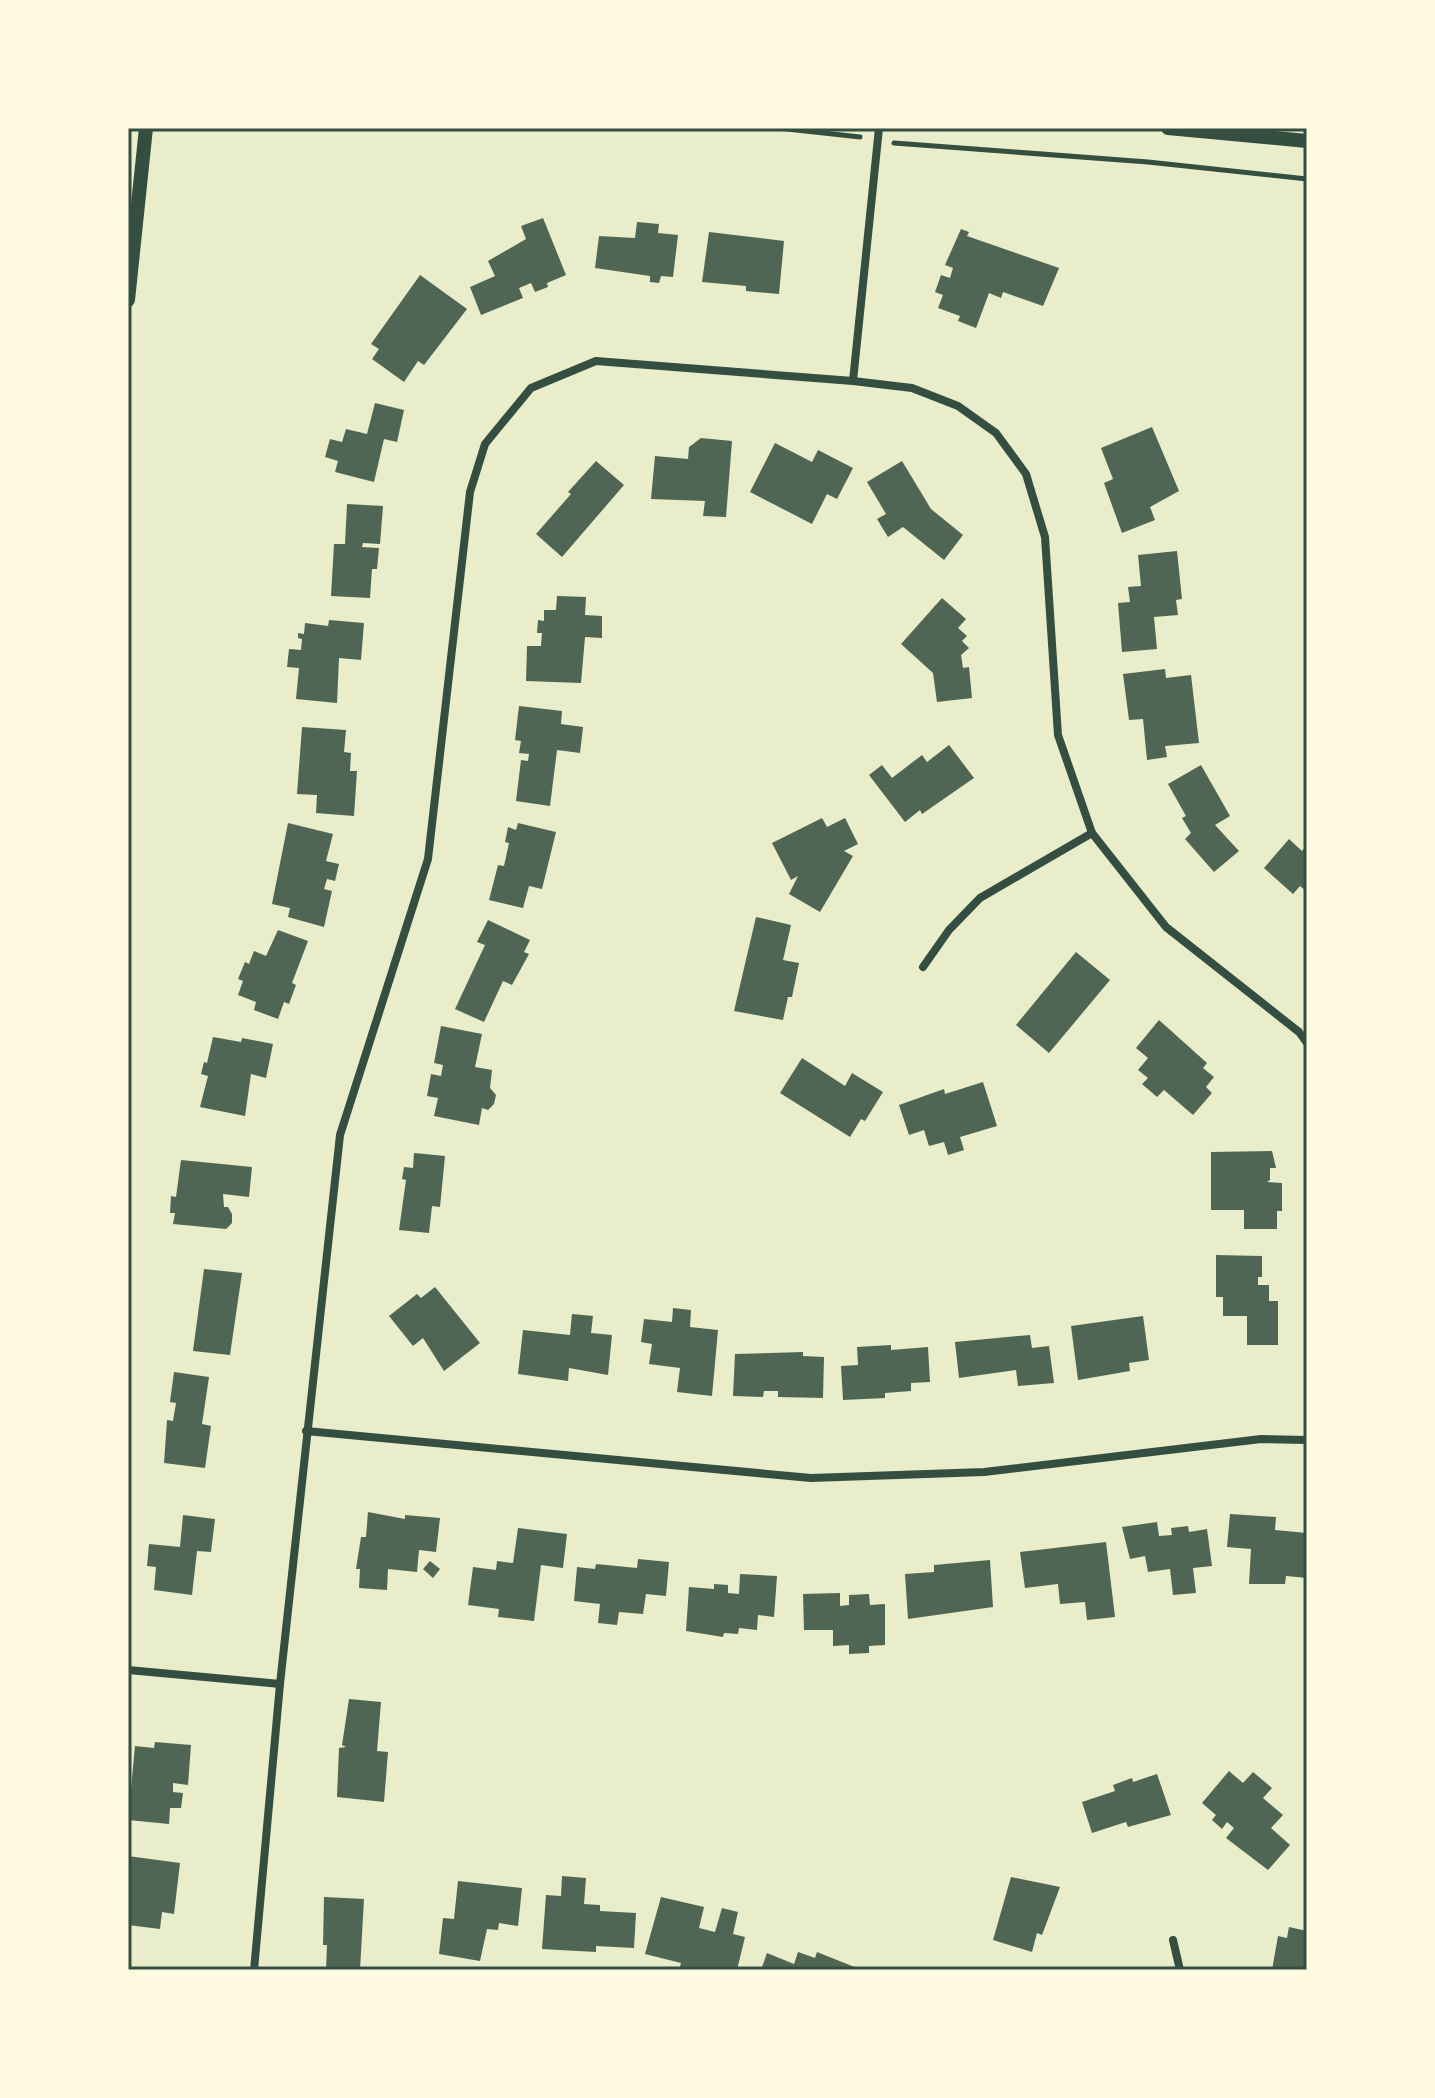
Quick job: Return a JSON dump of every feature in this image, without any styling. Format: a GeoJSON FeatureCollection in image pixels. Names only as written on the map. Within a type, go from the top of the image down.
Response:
{"type":"FeatureCollection","features":[{"type":"Feature","properties":{"kind":"street"},"geometry":{"type":"LineString","coordinates":[[128,300],[146,128]]}},
{"type":"Feature","properties":{"kind":"street"},"geometry":{"type":"LineString","coordinates":[[853,381],[879,128]]}},
{"type":"Feature","properties":{"kind":"street"},"geometry":{"type":"LineString","coordinates":[[1168,128],[1307,141]]}},
{"type":"Feature","properties":{"kind":"street"},"geometry":{"type":"LineString","coordinates":[[254,1970],[306,1431],[340,1135],[428,859],[470,492],[485,444],[531,388],[596,361],[853,381],[912,388],[958,406],[996,433],[1026,474],[1045,537],[1058,735],[1092,833],[1166,927],[1299,1032],[1307,1043]]}},
{"type":"Feature","properties":{"kind":"street"},"geometry":{"type":"LineString","coordinates":[[923,967],[949,930],[980,898],[1092,833]]}},
{"type":"Feature","properties":{"kind":"street"},"geometry":{"type":"LineString","coordinates":[[306,1431],[811,1478],[984,1472],[1261,1439],[1307,1440]]}},
{"type":"Feature","properties":{"kind":"street"},"geometry":{"type":"LineString","coordinates":[[128,1670],[280,1684]]}},
{"type":"Feature","properties":{"kind":"street"},"geometry":{"type":"LineString","coordinates":[[1173,1940],[1180,1970]]}},
{"type":"Feature","properties":{"kind":"path"},"geometry":{"type":"LineString","coordinates":[[778,128],[904,144],[1148,162],[1307,179]]}},
{"type":"Feature","properties":{"kind":"building"},"geometry":{"type":"Polygon","coordinates":[[[543,218],[566,275],[535,292],[531,283],[519,288],[523,298],[481,315],[470,287],[495,276],[488,261],[526,239],[521,226],[543,218]]]}},
{"type":"Feature","properties":{"kind":"building"},"geometry":{"type":"Polygon","coordinates":[[[637,222],[659,224],[658,233],[678,235],[673,277],[661,276],[659,283],[650,282],[650,276],[595,268],[599,236],[635,238],[637,222]]]}},
{"type":"Feature","properties":{"kind":"building"},"geometry":{"type":"Polygon","coordinates":[[[961,229],[969,232],[967,236],[1059,268],[1043,306],[1003,292],[1001,298],[989,293],[976,328],[958,321],[960,316],[938,308],[943,295],[935,292],[941,275],[950,278],[953,268],[945,265],[961,229]]]}},
{"type":"Feature","properties":{"kind":"building"},"geometry":{"type":"Polygon","coordinates":[[[709,232],[784,241],[779,294],[746,291],[746,286],[702,282],[709,232]]]}},
{"type":"Feature","properties":{"kind":"building"},"geometry":{"type":"Polygon","coordinates":[[[420,275],[467,309],[424,365],[418,361],[404,382],[372,359],[379,349],[371,344],[420,275]]]}},
{"type":"Feature","properties":{"kind":"building"},"geometry":{"type":"Polygon","coordinates":[[[375,403],[404,410],[397,442],[384,439],[374,482],[335,472],[338,461],[325,457],[330,439],[342,442],[346,429],[367,434],[375,403]]]}},
{"type":"Feature","properties":{"kind":"building"},"geometry":{"type":"Polygon","coordinates":[[[1152,427],[1179,491],[1150,507],[1155,520],[1122,533],[1104,483],[1113,479],[1101,448],[1152,427]]]}},
{"type":"Feature","properties":{"kind":"building"},"geometry":{"type":"Polygon","coordinates":[[[701,438],[732,441],[726,517],[703,516],[705,501],[651,499],[655,456],[688,459],[689,447],[701,438]]]}},
{"type":"Feature","properties":{"kind":"building"},"geometry":{"type":"Polygon","coordinates":[[[775,443],[812,462],[818,450],[853,468],[837,499],[827,494],[812,524],[750,492],[775,443]]]}},
{"type":"Feature","properties":{"kind":"building"},"geometry":{"type":"Polygon","coordinates":[[[596,461],[624,485],[562,557],[536,534],[596,461]]]}},
{"type":"Feature","properties":{"kind":"building"},"geometry":{"type":"Polygon","coordinates":[[[902,461],[931,509],[963,535],[944,560],[903,527],[888,537],[877,519],[886,514],[867,482],[902,461]]]}},
{"type":"Feature","properties":{"kind":"building"},"geometry":{"type":"Polygon","coordinates":[[[347,504],[383,506],[380,544],[363,543],[362,547],[379,548],[377,569],[372,569],[370,598],[331,596],[334,544],[345,544],[347,504]]]}},
{"type":"Feature","properties":{"kind":"building"},"geometry":{"type":"Polygon","coordinates":[[[1177,551],[1182,599],[1176,600],[1178,615],[1154,617],[1157,649],[1122,652],[1118,603],[1130,602],[1128,587],[1141,586],[1138,555],[1177,551]]]}},
{"type":"Feature","properties":{"kind":"building"},"geometry":{"type":"Polygon","coordinates":[[[557,596],[586,597],[585,615],[602,616],[602,638],[585,637],[581,683],[526,681],[527,646],[541,646],[542,633],[537,633],[538,620],[544,621],[544,610],[556,610],[557,596]]]}},
{"type":"Feature","properties":{"kind":"building"},"geometry":{"type":"Polygon","coordinates":[[[942,598],[966,619],[958,628],[967,636],[962,641],[969,648],[961,655],[963,668],[969,667],[972,698],[937,702],[933,673],[901,644],[942,598]]]}},
{"type":"Feature","properties":{"kind":"building"},"geometry":{"type":"Polygon","coordinates":[[[329,620],[364,623],[361,660],[339,658],[337,703],[296,699],[299,668],[287,667],[289,649],[301,650],[302,639],[298,638],[298,633],[304,634],[305,623],[328,626],[329,620]]]}},
{"type":"Feature","properties":{"kind":"building"},"geometry":{"type":"Polygon","coordinates":[[[1165,669],[1166,678],[1191,675],[1199,743],[1165,746],[1167,757],[1147,760],[1143,719],[1129,720],[1123,674],[1165,669]]]}},
{"type":"Feature","properties":{"kind":"building"},"geometry":{"type":"Polygon","coordinates":[[[519,706],[562,711],[561,724],[583,727],[580,753],[557,750],[550,806],[516,801],[521,760],[528,761],[529,754],[519,753],[521,741],[515,740],[519,706]]]}},
{"type":"Feature","properties":{"kind":"building"},"geometry":{"type":"Polygon","coordinates":[[[302,727],[346,730],[344,752],[351,753],[350,771],[357,771],[354,816],[316,813],[317,795],[297,794],[302,727]]]}},
{"type":"Feature","properties":{"kind":"building"},"geometry":{"type":"Polygon","coordinates":[[[949,745],[974,778],[905,822],[869,775],[882,765],[892,778],[922,755],[927,762],[949,745]]]}},
{"type":"Feature","properties":{"kind":"building"},"geometry":{"type":"Polygon","coordinates":[[[1201,765],[1230,816],[1215,825],[1239,851],[1214,872],[1185,839],[1191,833],[1182,818],[1186,816],[1168,784],[1201,765]]]}},
{"type":"Feature","properties":{"kind":"building"},"geometry":{"type":"Polygon","coordinates":[[[822,818],[827,827],[845,818],[858,844],[844,851],[853,856],[820,912],[789,894],[798,876],[791,880],[772,843],[822,818]]]}},
{"type":"Feature","properties":{"kind":"building"},"geometry":{"type":"Polygon","coordinates":[[[288,823],[333,834],[326,861],[339,864],[335,881],[327,879],[324,889],[332,891],[324,927],[288,917],[290,908],[272,904],[288,823]]]}},
{"type":"Feature","properties":{"kind":"building"},"geometry":{"type":"Polygon","coordinates":[[[518,823],[556,832],[542,889],[529,886],[523,908],[489,900],[498,865],[504,866],[509,843],[505,842],[508,827],[516,830],[518,823]]]}},
{"type":"Feature","properties":{"kind":"building"},"geometry":{"type":"Polygon","coordinates":[[[1289,839],[1302,851],[1307,845],[1307,892],[1300,886],[1293,894],[1264,868],[1289,839]]]}},
{"type":"Feature","properties":{"kind":"building"},"geometry":{"type":"Polygon","coordinates":[[[756,917],[791,925],[783,960],[799,963],[792,997],[788,997],[783,1020],[734,1011],[756,917]]]}},
{"type":"Feature","properties":{"kind":"building"},"geometry":{"type":"Polygon","coordinates":[[[488,920],[530,940],[524,952],[529,954],[512,985],[503,981],[484,1022],[455,1009],[485,945],[477,942],[488,920]]]}},
{"type":"Feature","properties":{"kind":"building"},"geometry":{"type":"Polygon","coordinates":[[[278,930],[308,941],[292,983],[296,985],[289,1004],[284,1002],[278,1019],[254,1010],[256,1002],[238,995],[243,981],[238,979],[254,951],[266,956],[278,930]]]}},
{"type":"Feature","properties":{"kind":"building"},"geometry":{"type":"Polygon","coordinates":[[[1076,952],[1110,980],[1049,1053],[1016,1025],[1076,952]]]}},
{"type":"Feature","properties":{"kind":"building"},"geometry":{"type":"Polygon","coordinates":[[[1159,1020],[1207,1063],[1203,1068],[1214,1077],[1206,1087],[1212,1093],[1193,1115],[1164,1090],[1157,1097],[1142,1084],[1148,1078],[1138,1070],[1148,1058],[1136,1048],[1159,1020]]]}},
{"type":"Feature","properties":{"kind":"building"},"geometry":{"type":"Polygon","coordinates":[[[441,1026],[482,1034],[475,1067],[492,1070],[490,1088],[496,1095],[494,1104],[488,1110],[482,1108],[479,1125],[434,1116],[438,1098],[427,1096],[431,1074],[441,1076],[443,1065],[434,1063],[441,1026]]]}},
{"type":"Feature","properties":{"kind":"building"},"geometry":{"type":"Polygon","coordinates":[[[213,1037],[273,1044],[266,1078],[251,1074],[245,1116],[200,1107],[208,1076],[201,1074],[213,1037]]]}},
{"type":"Feature","properties":{"kind":"building"},"geometry":{"type":"Polygon","coordinates":[[[802,1058],[845,1086],[852,1073],[883,1092],[865,1121],[861,1119],[850,1137],[780,1093],[802,1058]]]}},
{"type":"Feature","properties":{"kind":"building"},"geometry":{"type":"Polygon","coordinates":[[[983,1082],[997,1126],[960,1137],[964,1150],[948,1155],[944,1142],[929,1146],[924,1130],[909,1135],[899,1105],[944,1089],[945,1094],[983,1082]]]}},
{"type":"Feature","properties":{"kind":"building"},"geometry":{"type":"Polygon","coordinates":[[[1272,1151],[1276,1168],[1270,1168],[1270,1180],[1267,1182],[1282,1183],[1282,1211],[1277,1211],[1277,1229],[1244,1229],[1244,1210],[1211,1210],[1211,1152],[1272,1151]]]}},
{"type":"Feature","properties":{"kind":"building"},"geometry":{"type":"Polygon","coordinates":[[[414,1153],[445,1156],[440,1207],[432,1206],[429,1233],[399,1230],[406,1180],[402,1179],[404,1167],[413,1168],[414,1153]]]}},
{"type":"Feature","properties":{"kind":"building"},"geometry":{"type":"Polygon","coordinates":[[[181,1160],[252,1167],[249,1197],[223,1194],[224,1207],[228,1207],[232,1214],[232,1223],[226,1229],[173,1224],[175,1213],[170,1213],[171,1196],[176,1197],[181,1160]]]}},
{"type":"Feature","properties":{"kind":"building"},"geometry":{"type":"Polygon","coordinates":[[[1216,1255],[1262,1256],[1262,1277],[1258,1277],[1258,1285],[1269,1285],[1269,1301],[1278,1301],[1278,1345],[1247,1345],[1247,1316],[1223,1316],[1223,1297],[1216,1297],[1216,1255]]]}},
{"type":"Feature","properties":{"kind":"building"},"geometry":{"type":"Polygon","coordinates":[[[204,1269],[242,1273],[230,1355],[193,1351],[204,1269]]]}},
{"type":"Feature","properties":{"kind":"building"},"geometry":{"type":"Polygon","coordinates":[[[435,1287],[480,1343],[444,1371],[423,1338],[413,1346],[389,1316],[417,1294],[421,1298],[435,1287]]]}},
{"type":"Feature","properties":{"kind":"building"},"geometry":{"type":"Polygon","coordinates":[[[673,1308],[691,1310],[690,1327],[718,1330],[712,1396],[677,1392],[680,1368],[649,1364],[652,1344],[641,1342],[644,1319],[672,1322],[673,1308]]]}},
{"type":"Feature","properties":{"kind":"building"},"geometry":{"type":"Polygon","coordinates":[[[572,1314],[593,1316],[591,1333],[612,1335],[608,1375],[569,1368],[568,1381],[518,1374],[523,1330],[570,1335],[572,1314]]]}},
{"type":"Feature","properties":{"kind":"building"},"geometry":{"type":"Polygon","coordinates":[[[1143,1316],[1149,1360],[1129,1363],[1130,1371],[1078,1380],[1071,1326],[1143,1316]]]}},
{"type":"Feature","properties":{"kind":"building"},"geometry":{"type":"Polygon","coordinates":[[[1030,1335],[1032,1348],[1049,1346],[1054,1383],[1018,1386],[1016,1370],[959,1378],[955,1342],[1030,1335]]]}},
{"type":"Feature","properties":{"kind":"building"},"geometry":{"type":"Polygon","coordinates":[[[891,1345],[891,1350],[928,1347],[930,1382],[911,1383],[911,1391],[885,1393],[885,1398],[843,1400],[841,1366],[858,1365],[857,1347],[891,1345]]]}},
{"type":"Feature","properties":{"kind":"building"},"geometry":{"type":"Polygon","coordinates":[[[803,1352],[803,1356],[824,1357],[823,1398],[778,1397],[778,1391],[764,1391],[763,1397],[733,1396],[735,1354],[803,1352]]]}},
{"type":"Feature","properties":{"kind":"building"},"geometry":{"type":"Polygon","coordinates":[[[174,1372],[209,1377],[202,1424],[211,1426],[205,1468],[164,1463],[167,1420],[173,1421],[176,1403],[170,1402],[174,1372]]]}},
{"type":"Feature","properties":{"kind":"building"},"geometry":{"type":"Polygon","coordinates":[[[368,1512],[405,1519],[405,1515],[440,1518],[436,1552],[419,1550],[417,1572],[388,1569],[387,1590],[359,1588],[360,1569],[356,1569],[361,1537],[366,1537],[368,1512]]]}},
{"type":"Feature","properties":{"kind":"building"},"geometry":{"type":"Polygon","coordinates":[[[1230,1514],[1276,1517],[1275,1530],[1307,1533],[1307,1578],[1286,1576],[1285,1584],[1249,1584],[1251,1549],[1227,1547],[1230,1514]]]}},
{"type":"Feature","properties":{"kind":"building"},"geometry":{"type":"Polygon","coordinates":[[[183,1515],[215,1519],[211,1552],[197,1551],[192,1595],[154,1590],[156,1567],[147,1566],[149,1544],[180,1547],[183,1515]]]}},
{"type":"Feature","properties":{"kind":"building"},"geometry":{"type":"Polygon","coordinates":[[[1157,1522],[1159,1536],[1172,1535],[1171,1528],[1188,1526],[1189,1532],[1207,1529],[1212,1566],[1193,1568],[1196,1593],[1173,1595],[1170,1569],[1148,1572],[1145,1556],[1130,1559],[1122,1527],[1157,1522]]]}},
{"type":"Feature","properties":{"kind":"building"},"geometry":{"type":"Polygon","coordinates":[[[518,1528],[567,1534],[563,1568],[541,1565],[534,1621],[498,1617],[499,1609],[468,1605],[473,1567],[496,1570],[497,1561],[513,1563],[518,1528]]]}},
{"type":"Feature","properties":{"kind":"building"},"geometry":{"type":"Polygon","coordinates":[[[1106,1542],[1115,1617],[1087,1620],[1085,1602],[1060,1604],[1058,1584],[1025,1588],[1020,1552],[1106,1542]]]}},
{"type":"Feature","properties":{"kind":"building"},"geometry":{"type":"Polygon","coordinates":[[[638,1559],[669,1562],[666,1596],[646,1594],[643,1614],[619,1612],[617,1625],[598,1623],[600,1604],[574,1601],[577,1567],[595,1569],[596,1564],[637,1568],[638,1559]]]}},
{"type":"Feature","properties":{"kind":"building"},"geometry":{"type":"Polygon","coordinates":[[[990,1560],[993,1607],[908,1619],[905,1574],[934,1572],[934,1565],[990,1560]]]}},
{"type":"Feature","properties":{"kind":"building"},"geometry":{"type":"Polygon","coordinates":[[[430,1561],[440,1569],[433,1578],[423,1569],[430,1561]]]}},
{"type":"Feature","properties":{"kind":"building"},"geometry":{"type":"Polygon","coordinates":[[[740,1574],[777,1576],[774,1617],[758,1615],[757,1630],[739,1628],[738,1634],[724,1633],[723,1637],[686,1631],[689,1587],[714,1589],[714,1584],[728,1585],[728,1593],[739,1594],[740,1574]]]}},
{"type":"Feature","properties":{"kind":"building"},"geometry":{"type":"Polygon","coordinates":[[[840,1593],[840,1606],[849,1605],[849,1595],[869,1594],[870,1605],[885,1604],[885,1645],[869,1646],[869,1653],[849,1654],[849,1645],[833,1646],[833,1630],[804,1630],[803,1594],[840,1593]]]}},
{"type":"Feature","properties":{"kind":"building"},"geometry":{"type":"Polygon","coordinates":[[[349,1699],[381,1702],[377,1751],[388,1752],[384,1802],[337,1797],[339,1748],[346,1747],[342,1745],[349,1699]]]}},
{"type":"Feature","properties":{"kind":"building"},"geometry":{"type":"Polygon","coordinates":[[[155,1742],[191,1745],[188,1785],[173,1783],[173,1792],[183,1793],[181,1808],[170,1808],[169,1824],[128,1820],[135,1746],[154,1748],[155,1742]]]}},
{"type":"Feature","properties":{"kind":"building"},"geometry":{"type":"Polygon","coordinates":[[[1229,1771],[1243,1783],[1253,1772],[1272,1788],[1263,1798],[1283,1815],[1271,1828],[1290,1845],[1268,1870],[1226,1838],[1234,1828],[1227,1822],[1222,1829],[1212,1820],[1216,1815],[1202,1803],[1229,1771]]]}},
{"type":"Feature","properties":{"kind":"building"},"geometry":{"type":"Polygon","coordinates":[[[1157,1774],[1171,1815],[1128,1827],[1126,1822],[1092,1833],[1082,1802],[1115,1791],[1113,1785],[1157,1774]]]}},
{"type":"Feature","properties":{"kind":"building"},"geometry":{"type":"Polygon","coordinates":[[[128,1856],[180,1863],[174,1914],[162,1912],[160,1929],[128,1925],[128,1856]]]}},
{"type":"Feature","properties":{"kind":"building"},"geometry":{"type":"Polygon","coordinates":[[[562,1876],[586,1878],[584,1904],[600,1905],[600,1911],[636,1913],[634,1948],[596,1946],[596,1952],[542,1949],[546,1895],[561,1896],[562,1876]]]}},
{"type":"Feature","properties":{"kind":"building"},"geometry":{"type":"Polygon","coordinates":[[[1011,1877],[1060,1887],[1042,1935],[1037,1933],[1032,1952],[993,1940],[1011,1877]]]}},
{"type":"Feature","properties":{"kind":"building"},"geometry":{"type":"Polygon","coordinates":[[[458,1881],[522,1888],[518,1926],[499,1923],[498,1930],[487,1929],[480,1961],[439,1954],[443,1918],[454,1919],[458,1881]]]}},
{"type":"Feature","properties":{"kind":"building"},"geometry":{"type":"Polygon","coordinates":[[[324,1897],[364,1899],[360,1970],[326,1970],[324,1897]]]}},
{"type":"Feature","properties":{"kind":"building"},"geometry":{"type":"Polygon","coordinates":[[[661,1897],[704,1907],[699,1928],[715,1932],[722,1908],[738,1912],[733,1934],[745,1937],[737,1970],[679,1970],[681,1963],[645,1954],[661,1897]]]}},
{"type":"Feature","properties":{"kind":"building"},"geometry":{"type":"Polygon","coordinates":[[[1289,1927],[1307,1931],[1307,1970],[1272,1970],[1278,1936],[1287,1938],[1289,1927]]]}},
{"type":"Feature","properties":{"kind":"building"},"geometry":{"type":"Polygon","coordinates":[[[798,1952],[815,1958],[817,1952],[857,1968],[761,1970],[767,1953],[794,1964],[798,1952]]]}}]}
